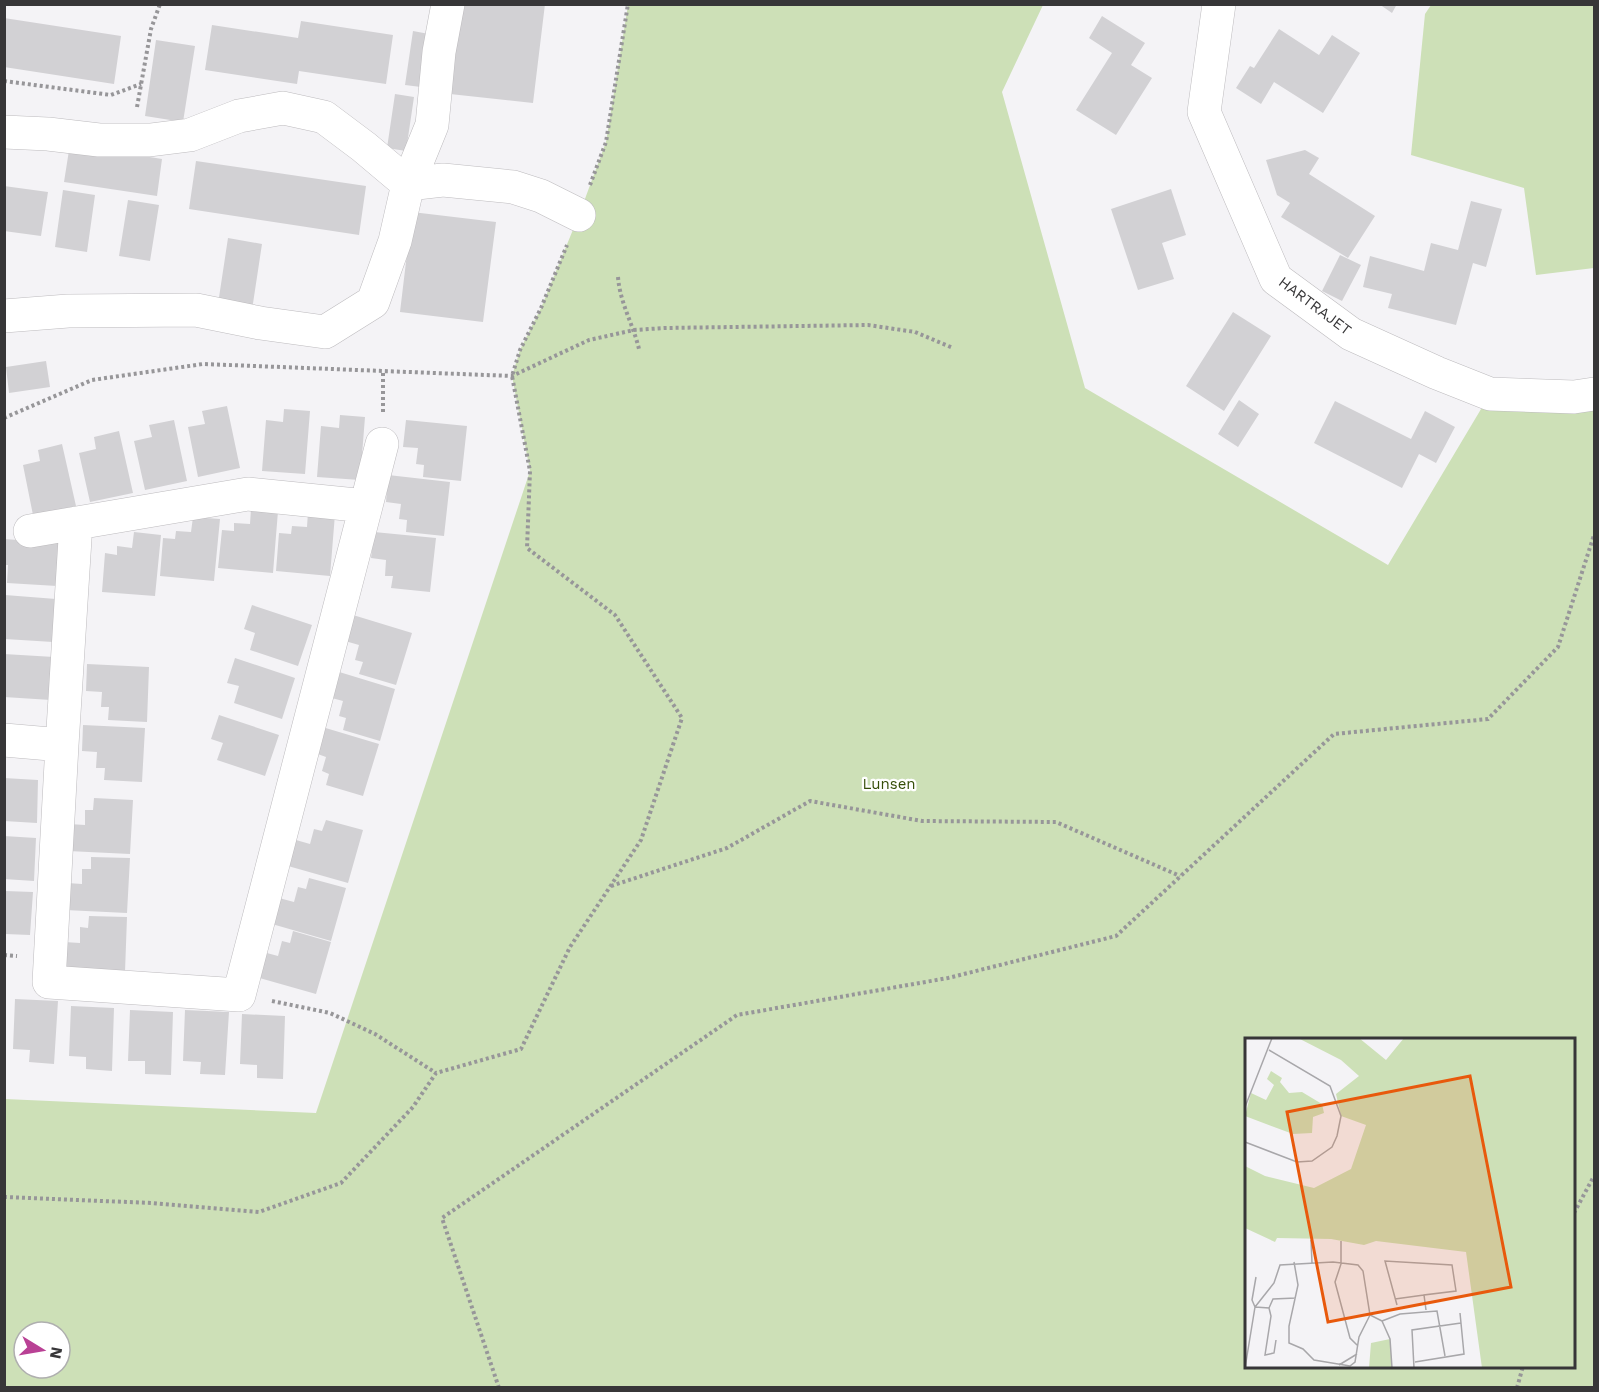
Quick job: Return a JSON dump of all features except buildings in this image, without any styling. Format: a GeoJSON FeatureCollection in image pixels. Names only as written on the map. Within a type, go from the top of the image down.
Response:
{"type":"FeatureCollection","features":[{"type":"Feature","properties":{"kind":"street"},"geometry":{"type":"LineString","coordinates":[[4,316],[69,311],[196,310],[260,323],[325,332],[374,302],[395,242],[408,184],[432,126],[439,52],[448,4]]}},
{"type":"Feature","properties":{"kind":"street","name":"HARTRAJET"},"geometry":{"type":"LineString","coordinates":[[1219,4],[1204,112],[1276,279],[1351,334],[1490,394],[1574,397],[1594,394]]}},
{"type":"Feature","properties":{"kind":"street"},"geometry":{"type":"LineString","coordinates":[[4,132],[99,140],[190,135],[239,116],[283,108],[324,117],[408,184],[443,180],[513,187],[541,196],[579,215]]}},
{"type":"Feature","properties":{"kind":"street"},"geometry":{"type":"LineString","coordinates":[[76,523],[49,982],[239,995],[382,444]]}},
{"type":"Feature","properties":{"kind":"street"},"geometry":{"type":"LineString","coordinates":[[30,531],[248,494],[366,506]]}},
{"type":"Feature","properties":{"kind":"street"},"geometry":{"type":"LineString","coordinates":[[4,740],[62,745]]}},
{"type":"Feature","properties":{"kind":"path"},"geometry":{"type":"LineString","coordinates":[[131,140],[151,29],[160,4]]}},
{"type":"Feature","properties":{"kind":"path"},"geometry":{"type":"LineString","coordinates":[[4,81],[111,95],[141,84]]}},
{"type":"Feature","properties":{"kind":"path"},"geometry":{"type":"LineString","coordinates":[[618,277],[620,299],[634,330],[639,349]]}},
{"type":"Feature","properties":{"kind":"path"},"geometry":{"type":"LineString","coordinates":[[4,418],[92,380],[203,364],[512,376],[589,340],[634,330],[868,326],[915,332],[953,348]]}},
{"type":"Feature","properties":{"kind":"path"},"geometry":{"type":"LineString","coordinates":[[382,444],[383,371]]}},
{"type":"Feature","properties":{"kind":"path"},"geometry":{"type":"LineString","coordinates":[[4,1197],[152,1203],[258,1212],[341,1183],[413,1107],[436,1073],[521,1049],[570,947],[641,840],[682,718],[615,615],[527,548],[530,471],[512,376]]}},
{"type":"Feature","properties":{"kind":"path"},"geometry":{"type":"LineString","coordinates":[[499,1388],[442,1218],[737,1015],[948,978],[1116,936],[1334,734],[1488,719],[1558,647],[1594,535]]}},
{"type":"Feature","properties":{"kind":"path"},"geometry":{"type":"LineString","coordinates":[[610,886],[727,848],[810,801],[922,821],[1056,822],[1180,876]]}},
{"type":"Feature","properties":{"kind":"path"},"geometry":{"type":"LineString","coordinates":[[239,995],[330,1013],[375,1034],[436,1073]]}},
{"type":"Feature","properties":{"kind":"path"},"geometry":{"type":"LineString","coordinates":[[1575,1211],[1594,1176]]}},
{"type":"Feature","properties":{"kind":"path"},"geometry":{"type":"LineString","coordinates":[[1517,1388],[1522,1368]]}},
{"type":"Feature","properties":{"kind":"green space","name":"Lunsen"},"geometry":{"type":"Polygon","coordinates":[[[628,5],[1043,5],[1002,92],[1085,388],[1388,565],[1490,394],[1594,394],[1594,1387],[5,1388],[5,1099],[316,1113],[530,471],[512,376],[520,350],[541,308],[606,142],[628,5]]]}},
{"type":"Feature","properties":{"kind":"green space"},"geometry":{"type":"Polygon","coordinates":[[[1431,5],[1594,5],[1594,268],[1536,275],[1524,188],[1411,155],[1425,14],[1431,5]]]}}]}
